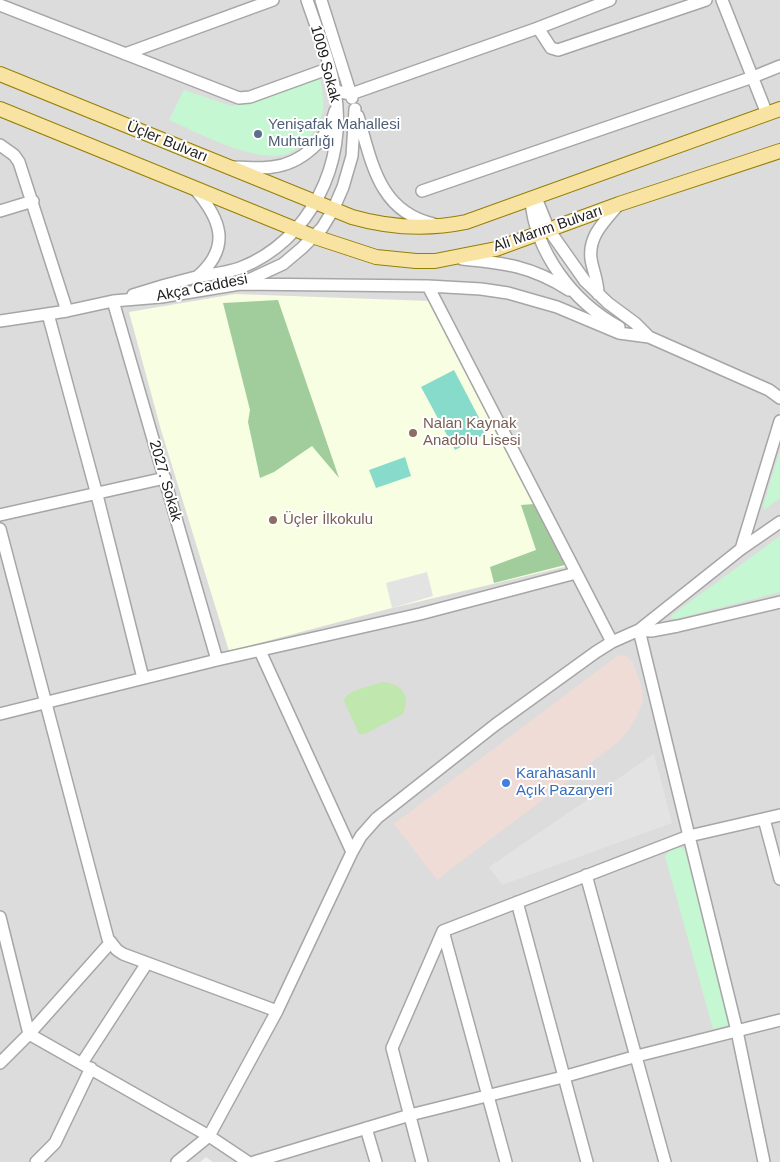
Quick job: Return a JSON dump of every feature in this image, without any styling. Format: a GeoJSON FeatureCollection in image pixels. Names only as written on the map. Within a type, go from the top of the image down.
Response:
{"type":"FeatureCollection","features":[{"type":"Feature","properties":{"kind":"main road","name":"Üçler Bulvarı"},"geometry":{"type":"LineString","coordinates":[[0,74],[333,210]]}},
{"type":"Feature","properties":{"kind":"main road"},"geometry":{"type":"LineString","coordinates":[[0,109],[312,236]]}},
{"type":"Feature","properties":{"kind":"main road"},"geometry":{"type":"LineString","coordinates":[[333,210],[381,224],[425,228],[466,222],[773,112]]}},
{"type":"Feature","properties":{"kind":"main road","name":"Ali Marım Bulvarı"},"geometry":{"type":"LineString","coordinates":[[312,236],[357,252],[396,260],[435,261],[455,258],[496,248],[619,204],[780,151]]}},
{"type":"Feature","properties":{"kind":"street"},"geometry":{"type":"LineString","coordinates":[[125,54],[273,0]]}},
{"type":"Feature","properties":{"kind":"street","name":"1009 Sokak"},"geometry":{"type":"LineString","coordinates":[[113,302],[196,277],[227,272],[252,263],[270,251],[296,229],[316,202],[332,160],[338,129],[336,96],[330,68],[308,0]]}},
{"type":"Feature","properties":{"kind":"street","name":"1009 Sokak"},"geometry":{"type":"LineString","coordinates":[[321,0],[381,187],[388,197],[407,213],[431,224],[446,226]]}},
{"type":"Feature","properties":{"kind":"street"},"geometry":{"type":"LineString","coordinates":[[230,167],[272,167],[288,163],[306,154],[328,130],[335,113],[336,96],[351,94],[538,28],[610,0]]}},
{"type":"Feature","properties":{"kind":"street"},"geometry":{"type":"LineString","coordinates":[[538,28],[551,48],[558,50],[706,0]]}},
{"type":"Feature","properties":{"kind":"street"},"geometry":{"type":"LineString","coordinates":[[722,0],[752,77],[773,112]]}},
{"type":"Feature","properties":{"kind":"street"},"geometry":{"type":"LineString","coordinates":[[0,4],[239,98],[250,96],[330,68]]}},
{"type":"Feature","properties":{"kind":"street"},"geometry":{"type":"LineString","coordinates":[[422,190],[780,66]]}},
{"type":"Feature","properties":{"kind":"street","name":"Akça Caddesi"},"geometry":{"type":"LineString","coordinates":[[0,321],[113,302],[161,297],[240,284],[283,264],[322,228],[333,210],[343,187],[352,156],[355,108]]}},
{"type":"Feature","properties":{"kind":"street"},"geometry":{"type":"LineString","coordinates":[[0,144],[20,162],[67,311]]}},
{"type":"Feature","properties":{"kind":"street"},"geometry":{"type":"LineString","coordinates":[[193,187],[216,218],[220,240],[212,262],[196,277]]}},
{"type":"Feature","properties":{"kind":"street"},"geometry":{"type":"LineString","coordinates":[[533,199],[552,263],[581,297],[608,320],[635,335]]}},
{"type":"Feature","properties":{"kind":"street"},"geometry":{"type":"LineString","coordinates":[[0,211],[33,202]]}},
{"type":"Feature","properties":{"kind":"street"},"geometry":{"type":"LineString","coordinates":[[598,294],[598,283],[591,260],[592,242],[597,230],[619,204]]}},
{"type":"Feature","properties":{"kind":"street"},"geometry":{"type":"LineString","coordinates":[[544,232],[598,294],[649,337]]}},
{"type":"Feature","properties":{"kind":"street"},"geometry":{"type":"LineString","coordinates":[[455,258],[524,267],[541,274],[581,297]]}},
{"type":"Feature","properties":{"kind":"street"},"geometry":{"type":"LineString","coordinates":[[240,284],[428,286],[481,289],[508,293],[557,307],[619,333],[649,337],[769,390],[780,398]]}},
{"type":"Feature","properties":{"kind":"street"},"geometry":{"type":"LineString","coordinates":[[428,286],[612,642]]}},
{"type":"Feature","properties":{"kind":"street","name":"2027. Sokak"},"geometry":{"type":"LineString","coordinates":[[113,302],[217,660]]}},
{"type":"Feature","properties":{"kind":"street"},"geometry":{"type":"LineString","coordinates":[[48,314],[144,678]]}},
{"type":"Feature","properties":{"kind":"street"},"geometry":{"type":"LineString","coordinates":[[741,549],[780,420]]}},
{"type":"Feature","properties":{"kind":"street"},"geometry":{"type":"LineString","coordinates":[[0,515],[164,478]]}},
{"type":"Feature","properties":{"kind":"street"},"geometry":{"type":"LineString","coordinates":[[177,1162],[209,1136],[277,1011],[352,852],[361,836],[377,818],[495,725],[612,642],[639,630],[741,549],[780,522]]}},
{"type":"Feature","properties":{"kind":"street"},"geometry":{"type":"LineString","coordinates":[[0,529],[108,939],[117,950],[124,954],[277,1011]]}},
{"type":"Feature","properties":{"kind":"street"},"geometry":{"type":"LineString","coordinates":[[0,714],[217,660],[420,614],[576,573]]}},
{"type":"Feature","properties":{"kind":"street"},"geometry":{"type":"LineString","coordinates":[[639,630],[651,631],[678,626],[780,602]]}},
{"type":"Feature","properties":{"kind":"street"},"geometry":{"type":"LineString","coordinates":[[639,630],[736,1031],[764,1162]]}},
{"type":"Feature","properties":{"kind":"street"},"geometry":{"type":"LineString","coordinates":[[260,651],[352,852]]}},
{"type":"Feature","properties":{"kind":"street"},"geometry":{"type":"LineString","coordinates":[[422,1162],[392,1048],[444,931],[689,836],[780,815]]}},
{"type":"Feature","properties":{"kind":"street"},"geometry":{"type":"LineString","coordinates":[[764,819],[780,879]]}},
{"type":"Feature","properties":{"kind":"street"},"geometry":{"type":"LineString","coordinates":[[586,875],[665,1162]]}},
{"type":"Feature","properties":{"kind":"street"},"geometry":{"type":"LineString","coordinates":[[517,902],[586,1162]]}},
{"type":"Feature","properties":{"kind":"street"},"geometry":{"type":"LineString","coordinates":[[0,918],[29,1034],[209,1136],[248,1162]]}},
{"type":"Feature","properties":{"kind":"street"},"geometry":{"type":"LineString","coordinates":[[444,931],[506,1162]]}},
{"type":"Feature","properties":{"kind":"street"},"geometry":{"type":"LineString","coordinates":[[0,1063],[29,1034],[111,942]]}},
{"type":"Feature","properties":{"kind":"street"},"geometry":{"type":"LineString","coordinates":[[36,1162],[55,1142],[86,1066],[147,963]]}},
{"type":"Feature","properties":{"kind":"street"},"geometry":{"type":"LineString","coordinates":[[254,1162],[410,1115],[780,1020]]}},
{"type":"Feature","properties":{"kind":"street"},"geometry":{"type":"LineString","coordinates":[[366,1128],[376,1162]]}},
{"type":"Feature","properties":{"kind":"shaded area"},"geometry":{"type":"Polygon","coordinates":[[[0,0],[780,0],[780,1162],[213,1162],[206,1157],[200,1162],[0,1162],[0,0]]]}},
{"type":"Feature","properties":{"kind":"shaded area"},"geometry":{"type":"Polygon","coordinates":[[[235,294],[430,301],[568,566],[388,609],[229,651],[161,430],[129,312],[235,294]]]}},
{"type":"Feature","properties":{"kind":"shaded area"},"geometry":{"type":"Polygon","coordinates":[[[454,370],[487,433],[455,450],[421,387],[454,370]]]}},
{"type":"Feature","properties":{"kind":"shaded area"},"geometry":{"type":"Polygon","coordinates":[[[405,457],[411,476],[376,488],[369,470],[405,457]]]}},
{"type":"Feature","properties":{"kind":"shaded area"},"geometry":{"type":"Polygon","coordinates":[[[427,572],[433,596],[392,608],[386,583],[427,572]]]}},
{"type":"Feature","properties":{"kind":"shaded area","name":"Karahasanlı Açık Pazaryeri"},"geometry":{"type":"Polygon","coordinates":[[[625,655],[633,663],[641,685],[643,700],[638,714],[628,731],[617,743],[437,880],[394,824],[617,656],[625,655]]]}},
{"type":"Feature","properties":{"kind":"shaded area"},"geometry":{"type":"Polygon","coordinates":[[[654,754],[672,823],[502,885],[489,867],[654,754]]]}},
{"type":"Feature","properties":{"kind":"green space"},"geometry":{"type":"Polygon","coordinates":[[[320,79],[323,94],[322,117],[315,130],[305,141],[289,153],[276,156],[245,151],[228,146],[169,120],[184,90],[232,106],[320,79]]]}},
{"type":"Feature","properties":{"kind":"green space"},"geometry":{"type":"Polygon","coordinates":[[[278,300],[339,478],[312,446],[274,472],[260,478],[248,422],[250,410],[223,303],[278,300]]]}},
{"type":"Feature","properties":{"kind":"green space"},"geometry":{"type":"Polygon","coordinates":[[[780,451],[780,498],[764,510],[763,506],[780,451]]]}},
{"type":"Feature","properties":{"kind":"green space"},"geometry":{"type":"Polygon","coordinates":[[[534,504],[565,565],[494,583],[490,567],[536,550],[521,505],[534,504]]]}},
{"type":"Feature","properties":{"kind":"green space"},"geometry":{"type":"Polygon","coordinates":[[[780,536],[780,592],[675,619],[671,618],[672,615],[780,536]]]}},
{"type":"Feature","properties":{"kind":"green space"},"geometry":{"type":"Polygon","coordinates":[[[383,682],[395,685],[403,692],[406,701],[403,714],[365,734],[359,734],[344,701],[354,691],[383,682]]]}},
{"type":"Feature","properties":{"kind":"green space"},"geometry":{"type":"Polygon","coordinates":[[[679,847],[685,849],[730,1022],[728,1025],[713,1029],[665,856],[670,850],[679,847]]]}},
{"type":"Feature","properties":{"kind":"place","name":"Yenişafak Mahallesi Muhtarlığı"},"geometry":{"type":"Point","coordinates":[258,134]}},
{"type":"Feature","properties":{"kind":"place","name":"Nalan Kaynak Anadolu Lisesi"},"geometry":{"type":"Point","coordinates":[413,433]}},
{"type":"Feature","properties":{"kind":"place","name":"Üçler İlkokulu"},"geometry":{"type":"Point","coordinates":[273,520]}},
{"type":"Feature","properties":{"kind":"place","name":"Karahasanlı Açık Pazaryeri"},"geometry":{"type":"Point","coordinates":[506,783]}}]}
